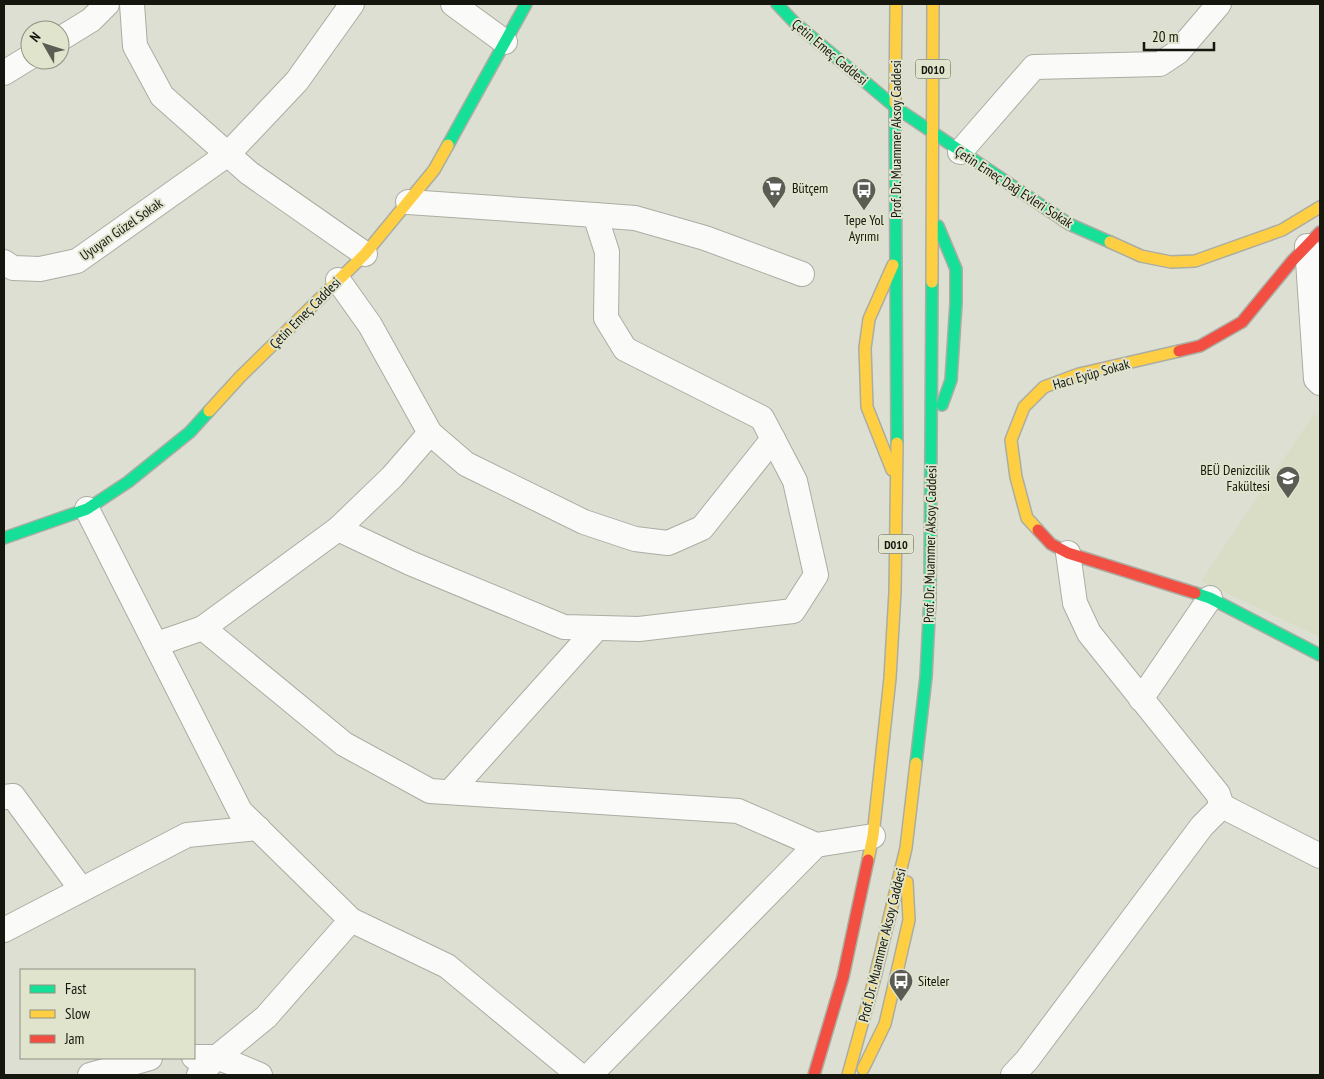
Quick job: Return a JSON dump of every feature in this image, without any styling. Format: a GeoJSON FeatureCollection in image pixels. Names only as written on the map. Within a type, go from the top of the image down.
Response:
{"type":"FeatureCollection","features":[{"type":"Feature","properties":{"kind":"main road","name":"Çetin Emeç Caddesi"},"geometry":{"type":"LineString","coordinates":[[4,538],[87,509],[128,482],[190,432],[240,377],[365,254],[434,170],[526,4]]}},
{"type":"Feature","properties":{"kind":"main road","name":"Çetin Emeç Caddesi"},"geometry":{"type":"LineString","coordinates":[[777,4],[794,22],[895,107],[933,134]]}},
{"type":"Feature","properties":{"kind":"main road","name":"Prof. Dr. Muammer Aksoy Caddesi"},"geometry":{"type":"LineString","coordinates":[[814,1075],[843,977],[873,836],[890,678],[894,611],[896,482],[896,4]]}},
{"type":"Feature","properties":{"kind":"main road","name":"Prof. Dr. Muammer Aksoy Caddesi"},"geometry":{"type":"LineString","coordinates":[[848,1075],[874,981],[906,848],[926,677],[930,598],[932,438],[933,4]]}},
{"type":"Feature","properties":{"kind":"main road","name":"Çetin Emeç Dağ Evleri Sokak"},"geometry":{"type":"LineString","coordinates":[[933,134],[1069,224],[1140,256],[1171,262],[1195,260],[1282,230],[1320,207]]}},
{"type":"Feature","properties":{"kind":"main road"},"geometry":{"type":"LineString","coordinates":[[932,438],[951,380],[956,303],[956,269],[933,214]]}},
{"type":"Feature","properties":{"kind":"main road","name":"Hacı Eyüp Sokak"},"geometry":{"type":"LineString","coordinates":[[1314,239],[1293,260],[1242,322],[1200,346],[1079,374],[1044,387],[1024,407],[1010,440],[1016,477],[1027,518],[1051,544],[1068,553],[1210,598],[1320,654]]}},
{"type":"Feature","properties":{"kind":"main road"},"geometry":{"type":"LineString","coordinates":[[896,482],[867,407],[865,348],[869,319],[897,254]]}},
{"type":"Feature","properties":{"kind":"main road"},"geometry":{"type":"LineString","coordinates":[[860,1075],[884,1024],[909,920],[906,848]]}},
{"type":"Feature","properties":{"kind":"main road"},"geometry":{"type":"LineString","coordinates":[[847,903],[850,894],[867,867]]}},
{"type":"Feature","properties":{"kind":"main road"},"geometry":{"type":"LineString","coordinates":[[806,1075],[808,1058]]}},
{"type":"Feature","properties":{"kind":"street"},"geometry":{"type":"LineString","coordinates":[[70,33],[91,20],[107,4]]}},
{"type":"Feature","properties":{"kind":"street"},"geometry":{"type":"LineString","coordinates":[[132,4],[135,46],[162,96],[249,173],[365,254]]}},
{"type":"Feature","properties":{"kind":"street","name":"Uyuyan Güzel Sokak"},"geometry":{"type":"LineString","coordinates":[[7,266],[40,269],[77,261],[228,154],[296,81],[352,4]]}},
{"type":"Feature","properties":{"kind":"street"},"geometry":{"type":"LineString","coordinates":[[453,4],[506,42]]}},
{"type":"Feature","properties":{"kind":"street"},"geometry":{"type":"LineString","coordinates":[[960,152],[1034,68],[1160,64],[1178,52],[1218,4]]}},
{"type":"Feature","properties":{"kind":"street"},"geometry":{"type":"LineString","coordinates":[[4,73],[20,63]]}},
{"type":"Feature","properties":{"kind":"street"},"geometry":{"type":"LineString","coordinates":[[408,202],[635,218],[705,238],[802,274]]}},
{"type":"Feature","properties":{"kind":"street"},"geometry":{"type":"LineString","coordinates":[[338,529],[410,563],[564,627],[640,629],[793,611],[816,575],[796,481],[762,418],[625,349],[606,318],[607,252],[595,215]]}},
{"type":"Feature","properties":{"kind":"street"},"geometry":{"type":"LineString","coordinates":[[1314,239],[1316,378],[1320,383]]}},
{"type":"Feature","properties":{"kind":"street"},"geometry":{"type":"LineString","coordinates":[[338,280],[370,325],[430,433],[466,464],[584,522],[635,539],[668,543],[702,528],[773,438]]}},
{"type":"Feature","properties":{"kind":"street"},"geometry":{"type":"LineString","coordinates":[[157,644],[203,628],[338,529],[392,477],[430,433]]}},
{"type":"Feature","properties":{"kind":"street"},"geometry":{"type":"LineString","coordinates":[[87,509],[240,811],[350,920],[447,966],[579,1075]]}},
{"type":"Feature","properties":{"kind":"street"},"geometry":{"type":"LineString","coordinates":[[1068,553],[1075,603],[1089,633],[1218,794],[1222,806],[1320,856]]}},
{"type":"Feature","properties":{"kind":"street"},"geometry":{"type":"LineString","coordinates":[[1141,699],[1210,598]]}},
{"type":"Feature","properties":{"kind":"street"},"geometry":{"type":"LineString","coordinates":[[203,628],[344,744],[430,791],[738,810],[816,845],[873,836]]}},
{"type":"Feature","properties":{"kind":"street"},"geometry":{"type":"LineString","coordinates":[[450,792],[597,628]]}},
{"type":"Feature","properties":{"kind":"street"},"geometry":{"type":"LineString","coordinates":[[4,797],[13,796],[81,889]]}},
{"type":"Feature","properties":{"kind":"street"},"geometry":{"type":"LineString","coordinates":[[1026,1070],[1202,826],[1222,806]]}},
{"type":"Feature","properties":{"kind":"street"},"geometry":{"type":"LineString","coordinates":[[4,930],[188,835],[258,828]]}},
{"type":"Feature","properties":{"kind":"street"},"geometry":{"type":"LineString","coordinates":[[590,1075],[816,845]]}},
{"type":"Feature","properties":{"kind":"street"},"geometry":{"type":"LineString","coordinates":[[200,1075],[217,1057],[266,1017],[350,920]]}},
{"type":"Feature","properties":{"kind":"street"},"geometry":{"type":"LineString","coordinates":[[195,1057],[217,1057],[260,1075]]}},
{"type":"Feature","properties":{"kind":"street"},"geometry":{"type":"LineString","coordinates":[[90,1075],[146,1059]]}},
{"type":"Feature","properties":{"kind":"shaded area","name":"BEÜ Denizcilik Fakültesi"},"geometry":{"type":"Polygon","coordinates":[[[1314,414],[1320,418],[1320,637],[1201,581],[1314,414]]]}},
{"type":"Feature","properties":{"kind":"traffic: fast"},"geometry":{"type":"LineString","coordinates":[[448,145],[526,4]]}},
{"type":"Feature","properties":{"kind":"traffic: fast"},"geometry":{"type":"LineString","coordinates":[[777,4],[794,22],[895,107],[1069,224],[1110,242]]}},
{"type":"Feature","properties":{"kind":"traffic: fast"},"geometry":{"type":"LineString","coordinates":[[895,103],[897,443]]}},
{"type":"Feature","properties":{"kind":"traffic: fast"},"geometry":{"type":"LineString","coordinates":[[938,226],[956,269],[956,303],[951,380],[942,405]]}},
{"type":"Feature","properties":{"kind":"traffic: fast"},"geometry":{"type":"LineString","coordinates":[[916,763],[926,677],[930,598],[932,282]]}},
{"type":"Feature","properties":{"kind":"traffic: fast"},"geometry":{"type":"LineString","coordinates":[[4,538],[87,509],[128,482],[190,432],[209,411]]}},
{"type":"Feature","properties":{"kind":"traffic: fast"},"geometry":{"type":"LineString","coordinates":[[1195,593],[1210,598],[1320,655]]}},
{"type":"Feature","properties":{"kind":"traffic: slow"},"geometry":{"type":"LineString","coordinates":[[895,103],[896,4]]}},
{"type":"Feature","properties":{"kind":"traffic: slow"},"geometry":{"type":"LineString","coordinates":[[932,282],[933,4]]}},
{"type":"Feature","properties":{"kind":"traffic: slow"},"geometry":{"type":"LineString","coordinates":[[209,411],[240,377],[365,254],[434,170],[448,145]]}},
{"type":"Feature","properties":{"kind":"traffic: slow"},"geometry":{"type":"LineString","coordinates":[[1110,242],[1141,256],[1171,262],[1195,261],[1282,230],[1320,207]]}},
{"type":"Feature","properties":{"kind":"traffic: slow"},"geometry":{"type":"LineString","coordinates":[[892,470],[867,407],[865,348],[869,319],[893,265]]}},
{"type":"Feature","properties":{"kind":"traffic: slow"},"geometry":{"type":"LineString","coordinates":[[1038,530],[1027,518],[1016,477],[1011,440],[1024,407],[1044,387],[1079,374],[1179,351]]}},
{"type":"Feature","properties":{"kind":"traffic: slow"},"geometry":{"type":"LineString","coordinates":[[868,860],[873,836],[890,678],[895,592],[897,443]]}},
{"type":"Feature","properties":{"kind":"traffic: slow"},"geometry":{"type":"LineString","coordinates":[[848,1075],[874,981],[906,848],[916,763]]}},
{"type":"Feature","properties":{"kind":"traffic: slow"},"geometry":{"type":"LineString","coordinates":[[863,1069],[885,1024],[909,920],[907,882]]}},
{"type":"Feature","properties":{"kind":"traffic: jam"},"geometry":{"type":"LineString","coordinates":[[1179,351],[1200,346],[1242,322],[1293,260],[1320,232]]}},
{"type":"Feature","properties":{"kind":"traffic: jam"},"geometry":{"type":"LineString","coordinates":[[1038,530],[1051,544],[1068,553],[1195,593]]}},
{"type":"Feature","properties":{"kind":"traffic: jam"},"geometry":{"type":"LineString","coordinates":[[814,1075],[843,977],[868,860]]}},
{"type":"Feature","properties":{"kind":"place","name":"Bütçem"},"geometry":{"type":"Point","coordinates":[774,209]}},
{"type":"Feature","properties":{"kind":"place","name":"Tepe Yol Ayrımı"},"geometry":{"type":"Point","coordinates":[864,211]}},
{"type":"Feature","properties":{"kind":"place","name":"BEÜ Denizcilik Fakültesi"},"geometry":{"type":"Point","coordinates":[1288,499]}},
{"type":"Feature","properties":{"kind":"place","name":"Siteler"},"geometry":{"type":"Point","coordinates":[901,1002]}}]}
